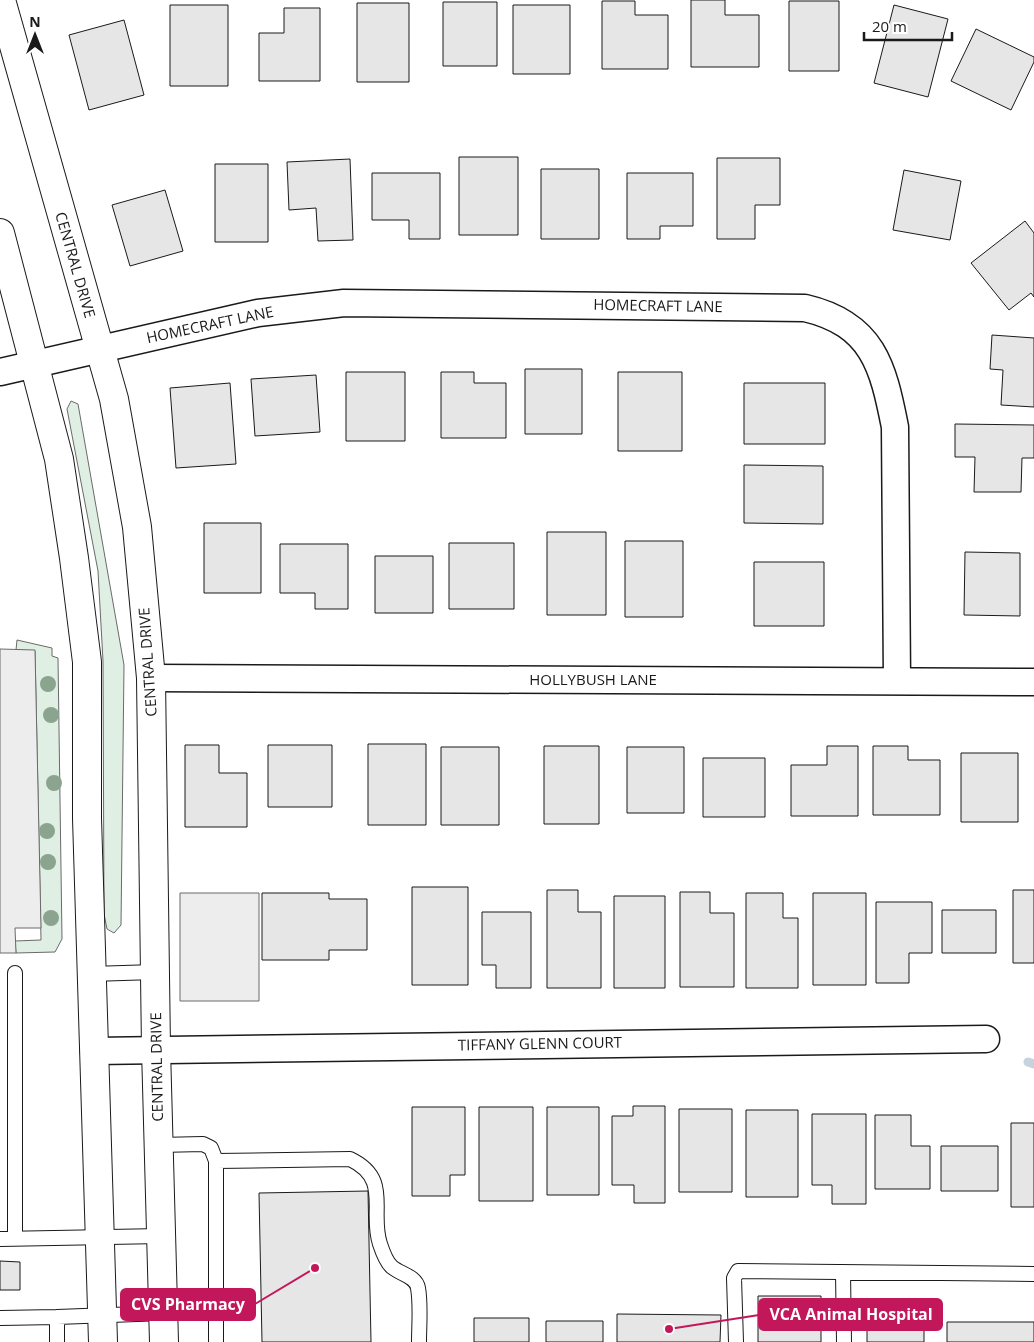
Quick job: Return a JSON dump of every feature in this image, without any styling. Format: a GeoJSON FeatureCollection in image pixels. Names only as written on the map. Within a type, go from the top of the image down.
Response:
{"type":"FeatureCollection","features":[{"type":"Feature","properties":{"kind":"main road","name":"CENTRAL DRIVE"},"geometry":{"type":"LineString","coordinates":[[1,0],[114,399],[137,526],[151,678],[156,1049],[164,1342]]}},
{"type":"Feature","properties":{"kind":"main road"},"geometry":{"type":"LineString","coordinates":[[0,233],[59,459],[87,662],[92,974],[103,1342]]}},
{"type":"Feature","properties":{"kind":"street","name":"HOMECRAFT LANE"},"geometry":{"type":"LineString","coordinates":[[0,372],[258,312],[344,303],[805,308],[827,313],[854,328],[873,352],[887,387],[895,427],[897,680]]}},
{"type":"Feature","properties":{"kind":"street","name":"HOLLYBUSH LANE"},"geometry":{"type":"LineString","coordinates":[[151,678],[1034,682]]}},
{"type":"Feature","properties":{"kind":"street","name":"TIFFANY GLENN COURT"},"geometry":{"type":"LineString","coordinates":[[94,1051],[986,1039]]}},
{"type":"Feature","properties":{"kind":"lane"},"geometry":{"type":"LineString","coordinates":[[92,974],[155,972]]}},
{"type":"Feature","properties":{"kind":"lane"},"geometry":{"type":"LineString","coordinates":[[15,974],[15,1238]]}},
{"type":"Feature","properties":{"kind":"lane"},"geometry":{"type":"LineString","coordinates":[[159,1145],[203,1144],[211,1148],[216,1161],[216,1342]]}},
{"type":"Feature","properties":{"kind":"lane"},"geometry":{"type":"LineString","coordinates":[[216,1161],[350,1159],[360,1164],[371,1175],[377,1196],[379,1242],[391,1266],[412,1278],[418,1286],[419,1342]]}},
{"type":"Feature","properties":{"kind":"lane"},"geometry":{"type":"LineString","coordinates":[[0,1238],[162,1236]]}},
{"type":"Feature","properties":{"kind":"lane"},"geometry":{"type":"LineString","coordinates":[[736,1342],[734,1278],[738,1271],[1034,1274]]}},
{"type":"Feature","properties":{"kind":"lane"},"geometry":{"type":"LineString","coordinates":[[844,1272],[844,1342]]}},
{"type":"Feature","properties":{"kind":"lane"},"geometry":{"type":"LineString","coordinates":[[0,1318],[164,1313]]}},
{"type":"Feature","properties":{"kind":"lane"},"geometry":{"type":"LineString","coordinates":[[57,1316],[57,1342]]}},
{"type":"Feature","properties":{"kind":"green space"},"geometry":{"type":"Polygon","coordinates":[[[71,401],[78,404],[124,665],[121,925],[114,933],[107,929],[104,914],[103,661],[98,571],[67,409],[71,401]]]}},
{"type":"Feature","properties":{"kind":"green space"},"geometry":{"type":"Polygon","coordinates":[[[17,640],[52,648],[52,656],[58,658],[62,939],[55,952],[16,953],[15,941],[41,940],[35,651],[16,650],[17,640]]]}},
{"type":"Feature","properties":{"kind":"shaded area"},"geometry":{"type":"Polygon","coordinates":[[[0,649],[35,650],[41,928],[15,928],[16,953],[0,953],[0,649]]]}},
{"type":"Feature","properties":{"kind":"shaded area"},"geometry":{"type":"Polygon","coordinates":[[[180,893],[259,893],[259,1001],[180,1001],[180,893]]]}},
{"type":"Feature","properties":{"kind":"building"},"geometry":{"type":"Polygon","coordinates":[[[691,0],[725,0],[725,15],[759,15],[759,67],[691,67],[691,0]]]}},
{"type":"Feature","properties":{"kind":"building"},"geometry":{"type":"Polygon","coordinates":[[[602,1],[635,1],[635,15],[668,15],[668,69],[602,69],[602,1]]]}},
{"type":"Feature","properties":{"kind":"building"},"geometry":{"type":"Polygon","coordinates":[[[789,1],[839,1],[839,71],[789,71],[789,1]]]}},
{"type":"Feature","properties":{"kind":"building"},"geometry":{"type":"Polygon","coordinates":[[[443,2],[497,2],[497,66],[443,66],[443,2]]]}},
{"type":"Feature","properties":{"kind":"building"},"geometry":{"type":"Polygon","coordinates":[[[357,3],[409,3],[409,82],[357,82],[357,3]]]}},
{"type":"Feature","properties":{"kind":"building"},"geometry":{"type":"Polygon","coordinates":[[[170,5],[228,5],[228,86],[170,86],[170,5]]]}},
{"type":"Feature","properties":{"kind":"building"},"geometry":{"type":"Polygon","coordinates":[[[513,5],[570,5],[570,74],[513,74],[513,5]]]}},
{"type":"Feature","properties":{"kind":"building"},"geometry":{"type":"Polygon","coordinates":[[[894,5],[948,19],[928,97],[874,83],[894,5]]]}},
{"type":"Feature","properties":{"kind":"building"},"geometry":{"type":"Polygon","coordinates":[[[284,8],[320,8],[320,81],[259,81],[259,33],[284,33],[284,8]]]}},
{"type":"Feature","properties":{"kind":"building"},"geometry":{"type":"Polygon","coordinates":[[[124,20],[144,95],[89,110],[69,35],[124,20]]]}},
{"type":"Feature","properties":{"kind":"building"},"geometry":{"type":"Polygon","coordinates":[[[976,29],[1034,57],[1034,62],[1011,110],[951,81],[976,29]]]}},
{"type":"Feature","properties":{"kind":"building"},"geometry":{"type":"Polygon","coordinates":[[[459,157],[518,157],[518,235],[459,235],[459,157]]]}},
{"type":"Feature","properties":{"kind":"building"},"geometry":{"type":"Polygon","coordinates":[[[717,158],[780,158],[780,205],[755,205],[755,239],[717,239],[717,158]]]}},
{"type":"Feature","properties":{"kind":"building"},"geometry":{"type":"Polygon","coordinates":[[[350,159],[353,240],[318,241],[316,208],[289,210],[287,162],[350,159]]]}},
{"type":"Feature","properties":{"kind":"building"},"geometry":{"type":"Polygon","coordinates":[[[215,164],[268,164],[268,242],[215,242],[215,164]]]}},
{"type":"Feature","properties":{"kind":"building"},"geometry":{"type":"Polygon","coordinates":[[[541,169],[599,169],[599,239],[541,239],[541,169]]]}},
{"type":"Feature","properties":{"kind":"building"},"geometry":{"type":"Polygon","coordinates":[[[904,170],[961,181],[950,240],[893,230],[904,170]]]}},
{"type":"Feature","properties":{"kind":"building"},"geometry":{"type":"Polygon","coordinates":[[[372,173],[440,173],[440,239],[409,239],[409,220],[372,220],[372,173]]]}},
{"type":"Feature","properties":{"kind":"building"},"geometry":{"type":"Polygon","coordinates":[[[627,173],[693,173],[693,226],[660,226],[660,239],[627,239],[627,173]]]}},
{"type":"Feature","properties":{"kind":"building"},"geometry":{"type":"Polygon","coordinates":[[[165,190],[183,251],[130,266],[112,205],[165,190]]]}},
{"type":"Feature","properties":{"kind":"building"},"geometry":{"type":"Polygon","coordinates":[[[1025,221],[1034,233],[1034,297],[1031,293],[1009,310],[971,263],[1025,221]]]}},
{"type":"Feature","properties":{"kind":"building"},"geometry":{"type":"Polygon","coordinates":[[[992,335],[1034,338],[1034,407],[1001,405],[1003,370],[990,369],[992,335]]]}},
{"type":"Feature","properties":{"kind":"building"},"geometry":{"type":"Polygon","coordinates":[[[525,369],[582,369],[582,434],[525,434],[525,369]]]}},
{"type":"Feature","properties":{"kind":"building"},"geometry":{"type":"Polygon","coordinates":[[[346,372],[405,372],[405,441],[346,441],[346,372]]]}},
{"type":"Feature","properties":{"kind":"building"},"geometry":{"type":"Polygon","coordinates":[[[441,372],[474,372],[474,383],[506,383],[506,438],[441,438],[441,372]]]}},
{"type":"Feature","properties":{"kind":"building"},"geometry":{"type":"Polygon","coordinates":[[[618,372],[682,372],[682,451],[618,451],[618,372]]]}},
{"type":"Feature","properties":{"kind":"building"},"geometry":{"type":"Polygon","coordinates":[[[316,375],[320,432],[255,436],[251,379],[316,375]]]}},
{"type":"Feature","properties":{"kind":"building"},"geometry":{"type":"Polygon","coordinates":[[[230,383],[236,464],[176,468],[170,388],[230,383]]]}},
{"type":"Feature","properties":{"kind":"building"},"geometry":{"type":"Polygon","coordinates":[[[744,383],[825,383],[825,444],[744,444],[744,383]]]}},
{"type":"Feature","properties":{"kind":"building"},"geometry":{"type":"Polygon","coordinates":[[[955,424],[1034,425],[1034,458],[1022,458],[1021,492],[974,492],[975,457],[955,457],[955,424]]]}},
{"type":"Feature","properties":{"kind":"building"},"geometry":{"type":"Polygon","coordinates":[[[744,465],[823,466],[823,524],[744,523],[744,465]]]}},
{"type":"Feature","properties":{"kind":"building"},"geometry":{"type":"Polygon","coordinates":[[[204,523],[261,523],[261,593],[204,593],[204,523]]]}},
{"type":"Feature","properties":{"kind":"building"},"geometry":{"type":"Polygon","coordinates":[[[547,532],[606,532],[606,615],[547,615],[547,532]]]}},
{"type":"Feature","properties":{"kind":"building"},"geometry":{"type":"Polygon","coordinates":[[[625,541],[683,541],[683,617],[625,617],[625,541]]]}},
{"type":"Feature","properties":{"kind":"building"},"geometry":{"type":"Polygon","coordinates":[[[449,543],[514,543],[514,609],[449,609],[449,543]]]}},
{"type":"Feature","properties":{"kind":"building"},"geometry":{"type":"Polygon","coordinates":[[[280,544],[348,544],[348,609],[315,609],[315,593],[280,593],[280,544]]]}},
{"type":"Feature","properties":{"kind":"building"},"geometry":{"type":"Polygon","coordinates":[[[965,552],[1020,553],[1020,616],[964,615],[965,552]]]}},
{"type":"Feature","properties":{"kind":"building"},"geometry":{"type":"Polygon","coordinates":[[[375,556],[433,556],[433,613],[375,613],[375,556]]]}},
{"type":"Feature","properties":{"kind":"building"},"geometry":{"type":"Polygon","coordinates":[[[754,562],[824,562],[824,626],[754,626],[754,562]]]}},
{"type":"Feature","properties":{"kind":"building"},"geometry":{"type":"Polygon","coordinates":[[[368,744],[426,744],[426,825],[368,825],[368,744]]]}},
{"type":"Feature","properties":{"kind":"building"},"geometry":{"type":"Polygon","coordinates":[[[185,745],[219,745],[219,773],[247,773],[247,827],[185,827],[185,745]]]}},
{"type":"Feature","properties":{"kind":"building"},"geometry":{"type":"Polygon","coordinates":[[[268,745],[332,745],[332,807],[268,807],[268,745]]]}},
{"type":"Feature","properties":{"kind":"building"},"geometry":{"type":"Polygon","coordinates":[[[544,746],[599,746],[599,824],[544,824],[544,746]]]}},
{"type":"Feature","properties":{"kind":"building"},"geometry":{"type":"Polygon","coordinates":[[[827,746],[858,746],[858,816],[791,816],[791,765],[827,765],[827,746]]]}},
{"type":"Feature","properties":{"kind":"building"},"geometry":{"type":"Polygon","coordinates":[[[873,746],[908,746],[908,760],[940,760],[940,815],[873,815],[873,746]]]}},
{"type":"Feature","properties":{"kind":"building"},"geometry":{"type":"Polygon","coordinates":[[[441,747],[499,747],[499,825],[441,825],[441,747]]]}},
{"type":"Feature","properties":{"kind":"building"},"geometry":{"type":"Polygon","coordinates":[[[627,747],[684,747],[684,813],[627,813],[627,747]]]}},
{"type":"Feature","properties":{"kind":"building"},"geometry":{"type":"Polygon","coordinates":[[[961,753],[1018,753],[1018,822],[961,822],[961,753]]]}},
{"type":"Feature","properties":{"kind":"building"},"geometry":{"type":"Polygon","coordinates":[[[703,758],[765,758],[765,817],[703,817],[703,758]]]}},
{"type":"Feature","properties":{"kind":"building"},"geometry":{"type":"Polygon","coordinates":[[[412,887],[468,887],[468,985],[412,985],[412,887]]]}},
{"type":"Feature","properties":{"kind":"building"},"geometry":{"type":"Polygon","coordinates":[[[547,890],[578,890],[578,912],[601,912],[601,988],[547,988],[547,890]]]}},
{"type":"Feature","properties":{"kind":"building"},"geometry":{"type":"Polygon","coordinates":[[[1013,890],[1034,890],[1034,963],[1013,963],[1013,890]]]}},
{"type":"Feature","properties":{"kind":"building"},"geometry":{"type":"Polygon","coordinates":[[[680,892],[710,892],[710,913],[734,913],[734,987],[680,987],[680,892]]]}},
{"type":"Feature","properties":{"kind":"building"},"geometry":{"type":"Polygon","coordinates":[[[262,893],[329,893],[329,899],[367,899],[367,950],[329,950],[329,960],[262,960],[262,893]]]}},
{"type":"Feature","properties":{"kind":"building"},"geometry":{"type":"Polygon","coordinates":[[[746,893],[783,893],[783,918],[798,918],[798,988],[746,988],[746,893]]]}},
{"type":"Feature","properties":{"kind":"building"},"geometry":{"type":"Polygon","coordinates":[[[813,893],[866,893],[866,985],[813,985],[813,893]]]}},
{"type":"Feature","properties":{"kind":"building"},"geometry":{"type":"Polygon","coordinates":[[[614,896],[665,896],[665,988],[614,988],[614,896]]]}},
{"type":"Feature","properties":{"kind":"building"},"geometry":{"type":"Polygon","coordinates":[[[876,902],[932,902],[932,953],[909,953],[909,983],[876,983],[876,902]]]}},
{"type":"Feature","properties":{"kind":"building"},"geometry":{"type":"Polygon","coordinates":[[[942,910],[996,910],[996,953],[942,953],[942,910]]]}},
{"type":"Feature","properties":{"kind":"building"},"geometry":{"type":"Polygon","coordinates":[[[482,912],[531,912],[531,988],[496,988],[496,965],[482,965],[482,912]]]}},
{"type":"Feature","properties":{"kind":"building"},"geometry":{"type":"Polygon","coordinates":[[[633,1106],[665,1106],[665,1203],[634,1203],[634,1185],[612,1185],[612,1116],[633,1116],[633,1106]]]}},
{"type":"Feature","properties":{"kind":"building"},"geometry":{"type":"Polygon","coordinates":[[[412,1107],[465,1107],[465,1175],[450,1175],[450,1196],[412,1196],[412,1107]]]}},
{"type":"Feature","properties":{"kind":"building"},"geometry":{"type":"Polygon","coordinates":[[[479,1107],[533,1107],[533,1201],[479,1201],[479,1107]]]}},
{"type":"Feature","properties":{"kind":"building"},"geometry":{"type":"Polygon","coordinates":[[[547,1107],[599,1107],[599,1195],[547,1195],[547,1107]]]}},
{"type":"Feature","properties":{"kind":"building"},"geometry":{"type":"Polygon","coordinates":[[[679,1109],[732,1109],[732,1192],[679,1192],[679,1109]]]}},
{"type":"Feature","properties":{"kind":"building"},"geometry":{"type":"Polygon","coordinates":[[[746,1110],[798,1110],[798,1197],[746,1197],[746,1110]]]}},
{"type":"Feature","properties":{"kind":"building"},"geometry":{"type":"Polygon","coordinates":[[[812,1114],[866,1114],[866,1204],[832,1204],[832,1185],[812,1185],[812,1114]]]}},
{"type":"Feature","properties":{"kind":"building"},"geometry":{"type":"Polygon","coordinates":[[[875,1115],[911,1115],[911,1146],[930,1146],[930,1189],[875,1189],[875,1115]]]}},
{"type":"Feature","properties":{"kind":"building"},"geometry":{"type":"Polygon","coordinates":[[[1011,1123],[1034,1123],[1034,1207],[1011,1207],[1011,1123]]]}},
{"type":"Feature","properties":{"kind":"building"},"geometry":{"type":"Polygon","coordinates":[[[941,1146],[998,1146],[998,1191],[941,1191],[941,1146]]]}},
{"type":"Feature","properties":{"kind":"building"},"geometry":{"type":"Polygon","coordinates":[[[368,1191],[371,1342],[262,1342],[259,1193],[368,1191]]]}},
{"type":"Feature","properties":{"kind":"building"},"geometry":{"type":"Polygon","coordinates":[[[0,1261],[20,1262],[20,1290],[0,1290],[0,1261]]]}},
{"type":"Feature","properties":{"kind":"building"},"geometry":{"type":"Polygon","coordinates":[[[758,1296],[821,1296],[821,1342],[758,1342],[758,1296]]]}},
{"type":"Feature","properties":{"kind":"building"},"geometry":{"type":"Polygon","coordinates":[[[896,1310],[924,1310],[924,1342],[867,1342],[867,1329],[896,1329],[896,1310]]]}},
{"type":"Feature","properties":{"kind":"building"},"geometry":{"type":"Polygon","coordinates":[[[617,1314],[721,1315],[720,1342],[617,1342],[617,1314]]]}},
{"type":"Feature","properties":{"kind":"building"},"geometry":{"type":"Polygon","coordinates":[[[474,1318],[529,1318],[529,1342],[474,1342],[474,1318]]]}},
{"type":"Feature","properties":{"kind":"building"},"geometry":{"type":"Polygon","coordinates":[[[546,1321],[603,1321],[603,1342],[546,1342],[546,1321]]]}},
{"type":"Feature","properties":{"kind":"building"},"geometry":{"type":"Polygon","coordinates":[[[947,1322],[1034,1322],[1034,1342],[947,1342],[947,1322]]]}},
{"type":"Feature","properties":{"kind":"waterway"},"geometry":{"type":"LineString","coordinates":[[1028,1062],[1034,1064]]}},
{"type":"Feature","properties":{"kind":"place","name":"CVS Pharmacy"},"geometry":{"type":"Point","coordinates":[315,1268]}},
{"type":"Feature","properties":{"kind":"place","name":"VCA Animal Hospital"},"geometry":{"type":"Point","coordinates":[669,1329]}}]}
